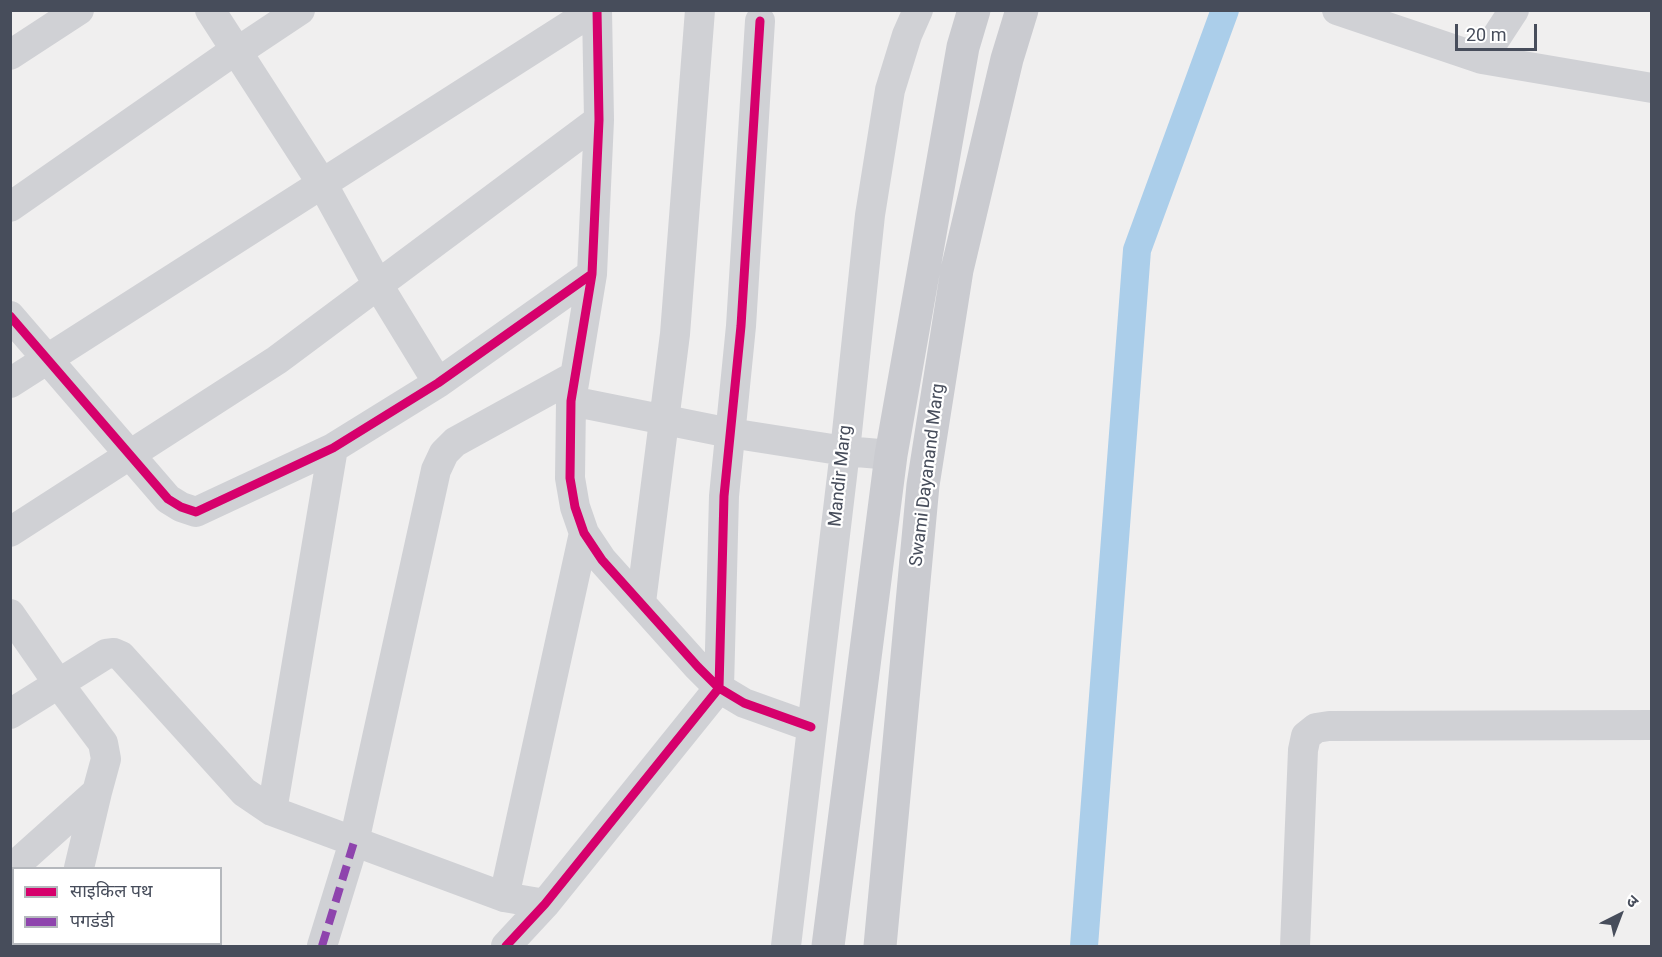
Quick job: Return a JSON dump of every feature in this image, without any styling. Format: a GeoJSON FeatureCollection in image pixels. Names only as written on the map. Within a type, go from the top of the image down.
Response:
{"type":"FeatureCollection","features":[{"type":"Feature","properties":{"kind":"main road","name":"Swami Dayanand Marg"},"geometry":{"type":"LineString","coordinates":[[828,946],[891,455],[963,47],[974,10]]}},
{"type":"Feature","properties":{"kind":"main road","name":"Swami Dayanand Marg"},"geometry":{"type":"LineString","coordinates":[[880,946],[923,485],[957,270],[1007,59],[1022,10]]}},
{"type":"Feature","properties":{"kind":"street"},"geometry":{"type":"LineString","coordinates":[[10,56],[80,10]]}},
{"type":"Feature","properties":{"kind":"street"},"geometry":{"type":"LineString","coordinates":[[210,10],[234,51],[323,185],[378,285],[438,383]]}},
{"type":"Feature","properties":{"kind":"street"},"geometry":{"type":"LineString","coordinates":[[10,207],[234,51],[237,52],[300,10]]}},
{"type":"Feature","properties":{"kind":"street"},"geometry":{"type":"LineString","coordinates":[[596,10],[599,120],[592,274],[573,388],[570,478],[575,507],[584,533],[602,560],[719,688],[744,703],[811,727]]}},
{"type":"Feature","properties":{"kind":"street"},"geometry":{"type":"LineString","coordinates":[[10,383],[596,10]]}},
{"type":"Feature","properties":{"kind":"street"},"geometry":{"type":"LineString","coordinates":[[641,602],[675,334],[700,10]]}},
{"type":"Feature","properties":{"kind":"street","name":"Mandir Marg"},"geometry":{"type":"LineString","coordinates":[[786,946],[845,451],[870,215],[890,90],[907,35],[918,10]]}},
{"type":"Feature","properties":{"kind":"street"},"geometry":{"type":"LineString","coordinates":[[1337,10],[1482,58],[1652,88]]}},
{"type":"Feature","properties":{"kind":"street"},"geometry":{"type":"LineString","coordinates":[[1482,58],[1514,10]]}},
{"type":"Feature","properties":{"kind":"street"},"geometry":{"type":"LineString","coordinates":[[506,946],[545,904],[719,688],[724,496],[741,326],[759,21]]}},
{"type":"Feature","properties":{"kind":"street"},"geometry":{"type":"LineString","coordinates":[[10,532],[277,360],[599,120]]}},
{"type":"Feature","properties":{"kind":"street"},"geometry":{"type":"LineString","coordinates":[[10,316],[168,499],[196,512],[333,448],[438,383],[592,274]]}},
{"type":"Feature","properties":{"kind":"street"},"geometry":{"type":"LineString","coordinates":[[322,946],[354,842],[436,470],[444,453],[455,442],[470,433],[573,388],[665,419],[730,433],[845,451],[891,455]]}},
{"type":"Feature","properties":{"kind":"street"},"geometry":{"type":"LineString","coordinates":[[272,811],[333,448]]}},
{"type":"Feature","properties":{"kind":"street"},"geometry":{"type":"LineString","coordinates":[[504,897],[584,533]]}},
{"type":"Feature","properties":{"kind":"street"},"geometry":{"type":"LineString","coordinates":[[10,614],[103,742],[106,759],[79,867]]}},
{"type":"Feature","properties":{"kind":"street"},"geometry":{"type":"LineString","coordinates":[[10,714],[106,654],[114,653],[121,656],[244,792],[272,811],[504,897],[545,904]]}},
{"type":"Feature","properties":{"kind":"street"},"geometry":{"type":"LineString","coordinates":[[1295,946],[1303,750],[1306,736],[1316,728],[1329,726],[1652,725]]}},
{"type":"Feature","properties":{"kind":"street"},"geometry":{"type":"LineString","coordinates":[[13,867],[97,792]]}},
{"type":"Feature","properties":{"kind":"waterway"},"geometry":{"type":"LineString","coordinates":[[1084,946],[1137,250],[1225,10]]}},
{"type":"Feature","properties":{"kind":"marked path"},"geometry":{"type":"LineString","coordinates":[[322,946],[354,842]]}},
{"type":"Feature","properties":{"kind":"cycle path"},"geometry":{"type":"LineString","coordinates":[[597,10],[599,120],[592,274],[571,401],[570,478],[575,507],[584,533],[602,560],[719,688],[744,703],[811,727]]}},
{"type":"Feature","properties":{"kind":"cycle path"},"geometry":{"type":"LineString","coordinates":[[506,946],[545,904],[719,688],[724,496],[741,326],[760,21]]}},
{"type":"Feature","properties":{"kind":"cycle path"},"geometry":{"type":"LineString","coordinates":[[10,316],[168,499],[196,512],[333,448],[438,383],[592,274]]}}]}
